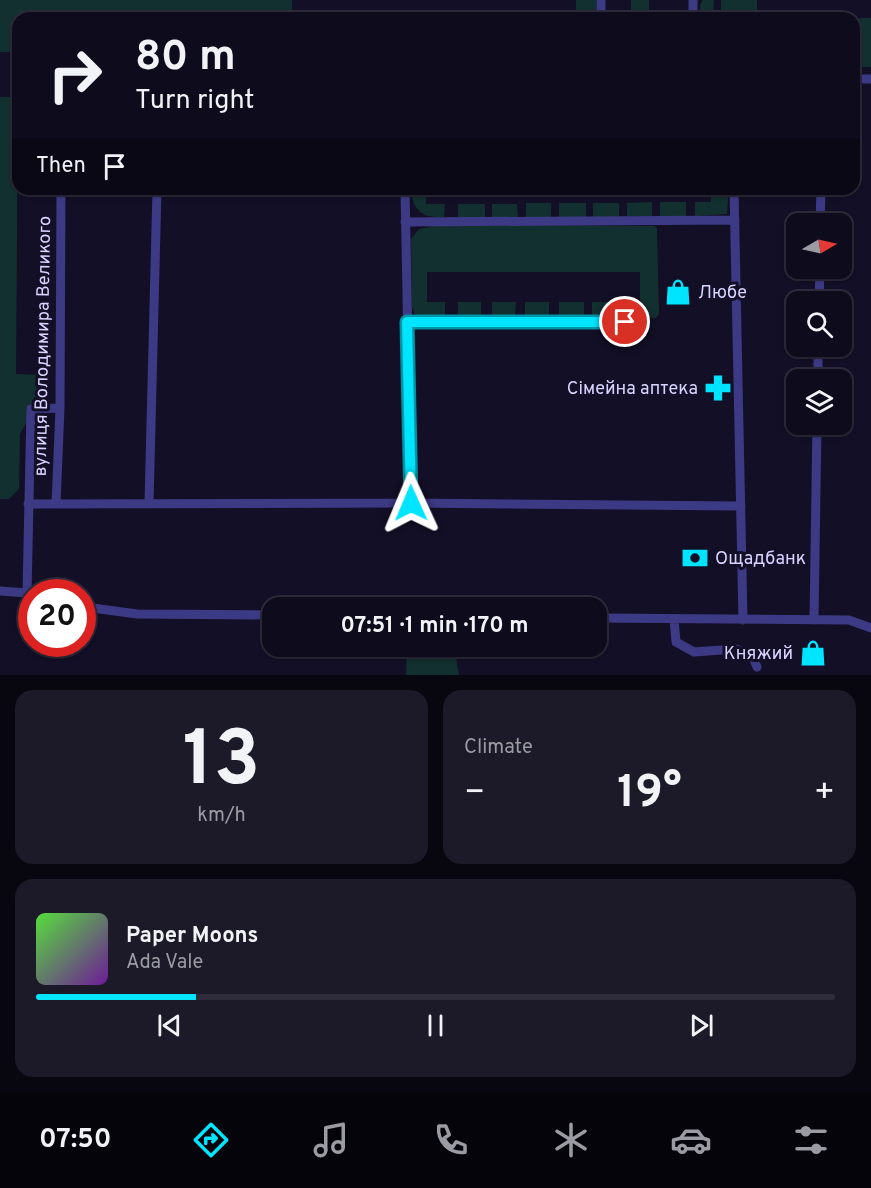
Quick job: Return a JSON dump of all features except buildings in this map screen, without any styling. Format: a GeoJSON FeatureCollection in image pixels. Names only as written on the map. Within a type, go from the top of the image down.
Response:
{"type":"FeatureCollection","features":[{"type":"Feature","properties":{"kind":"lane","name":"вулиця Володимира Великого"},"geometry":{"type":"LineString","coordinates":[[56,504],[60,408],[61,195]]}},
{"type":"Feature","properties":{"kind":"lane"},"geometry":{"type":"LineString","coordinates":[[148,504],[157,195]]}},
{"type":"Feature","properties":{"kind":"lane"},"geometry":{"type":"LineString","coordinates":[[405,195],[411,503]]}},
{"type":"Feature","properties":{"kind":"lane"},"geometry":{"type":"LineString","coordinates":[[734,195],[743,620]]}},
{"type":"Feature","properties":{"kind":"lane"},"geometry":{"type":"LineString","coordinates":[[820,213],[821,195]]}},
{"type":"Feature","properties":{"kind":"lane"},"geometry":{"type":"LineString","coordinates":[[405,222],[735,220]]}},
{"type":"Feature","properties":{"kind":"lane"},"geometry":{"type":"LineString","coordinates":[[407,322],[625,322]]}},
{"type":"Feature","properties":{"kind":"lane"},"geometry":{"type":"LineString","coordinates":[[29,579],[31,409],[60,408]]}},
{"type":"Feature","properties":{"kind":"lane"},"geometry":{"type":"LineString","coordinates":[[814,620],[817,435]]}},
{"type":"Feature","properties":{"kind":"lane"},"geometry":{"type":"LineString","coordinates":[[28,504],[411,503],[741,506]]}},
{"type":"Feature","properties":{"kind":"lane"},"geometry":{"type":"LineString","coordinates":[[0,591],[18,593]]}},
{"type":"Feature","properties":{"kind":"lane"},"geometry":{"type":"LineString","coordinates":[[96,608],[137,614],[262,615]]}},
{"type":"Feature","properties":{"kind":"lane"},"geometry":{"type":"LineString","coordinates":[[607,618],[849,620],[871,628]]}},
{"type":"Feature","properties":{"kind":"lane"},"geometry":{"type":"LineString","coordinates":[[674,619],[676,642],[694,652],[736,649],[752,655],[757,668]]}},
{"type":"Feature","properties":{"kind":"green space"},"geometry":{"type":"Polygon","coordinates":[[[0,0],[292,0],[292,12],[12,12],[12,52],[0,52],[0,0]]]}},
{"type":"Feature","properties":{"kind":"green space"},"geometry":{"type":"Polygon","coordinates":[[[576,0],[596,0],[596,12],[576,12],[576,0]]]}},
{"type":"Feature","properties":{"kind":"green space"},"geometry":{"type":"Polygon","coordinates":[[[631,0],[649,0],[649,12],[631,12],[631,0]]]}},
{"type":"Feature","properties":{"kind":"green space"},"geometry":{"type":"Polygon","coordinates":[[[703,0],[714,0],[713,12],[700,12],[703,0]]]}},
{"type":"Feature","properties":{"kind":"green space"},"geometry":{"type":"Polygon","coordinates":[[[721,0],[757,0],[757,11],[721,12],[721,0]]]}},
{"type":"Feature","properties":{"kind":"green space"},"geometry":{"type":"Polygon","coordinates":[[[860,18],[871,18],[871,67],[861,67],[860,18]]]}},
{"type":"Feature","properties":{"kind":"green space"},"geometry":{"type":"Polygon","coordinates":[[[0,97],[12,97],[12,195],[17,195],[16,374],[40,375],[40,357],[50,357],[48,406],[27,421],[20,434],[19,489],[9,499],[0,499],[0,97]]]}},
{"type":"Feature","properties":{"kind":"green space"},"geometry":{"type":"Polygon","coordinates":[[[412,195],[426,195],[426,204],[445,204],[444,217],[425,215],[420,212],[412,195]]]}},
{"type":"Feature","properties":{"kind":"green space"},"geometry":{"type":"Polygon","coordinates":[[[711,195],[729,195],[727,214],[695,216],[695,202],[711,202],[711,195]]]}},
{"type":"Feature","properties":{"kind":"green space"},"geometry":{"type":"Polygon","coordinates":[[[652,202],[652,216],[627,216],[627,203],[652,202]]]}},
{"type":"Feature","properties":{"kind":"green space"},"geometry":{"type":"Polygon","coordinates":[[[660,202],[686,202],[686,216],[660,216],[660,202]]]}},
{"type":"Feature","properties":{"kind":"green space"},"geometry":{"type":"Polygon","coordinates":[[[526,203],[551,203],[551,217],[526,217],[526,203]]]}},
{"type":"Feature","properties":{"kind":"green space"},"geometry":{"type":"Polygon","coordinates":[[[559,203],[586,203],[586,217],[559,217],[559,203]]]}},
{"type":"Feature","properties":{"kind":"green space"},"geometry":{"type":"Polygon","coordinates":[[[593,203],[619,203],[619,217],[593,217],[593,203]]]}},
{"type":"Feature","properties":{"kind":"green space"},"geometry":{"type":"Polygon","coordinates":[[[458,204],[485,204],[485,218],[458,218],[458,204]]]}},
{"type":"Feature","properties":{"kind":"green space"},"geometry":{"type":"Polygon","coordinates":[[[492,204],[517,204],[518,218],[492,218],[492,204]]]}},
{"type":"Feature","properties":{"kind":"green space"},"geometry":{"type":"Polygon","coordinates":[[[41,220],[50,220],[50,247],[41,247],[41,220]]]}},
{"type":"Feature","properties":{"kind":"green space"},"geometry":{"type":"Polygon","coordinates":[[[439,225],[654,226],[657,228],[659,314],[656,318],[623,318],[623,302],[640,302],[640,272],[427,272],[427,302],[445,302],[445,317],[421,317],[414,313],[412,307],[411,239],[419,229],[439,225]]]}},
{"type":"Feature","properties":{"kind":"green space"},"geometry":{"type":"Polygon","coordinates":[[[458,302],[481,302],[481,317],[458,317],[458,302]]]}},
{"type":"Feature","properties":{"kind":"green space"},"geometry":{"type":"Polygon","coordinates":[[[492,302],[516,302],[515,317],[492,317],[492,302]]]}},
{"type":"Feature","properties":{"kind":"green space"},"geometry":{"type":"Polygon","coordinates":[[[525,302],[549,302],[549,317],[525,317],[525,302]]]}},
{"type":"Feature","properties":{"kind":"green space"},"geometry":{"type":"Polygon","coordinates":[[[559,302],[584,302],[584,317],[559,317],[559,302]]]}},
{"type":"Feature","properties":{"kind":"green space"},"geometry":{"type":"Polygon","coordinates":[[[592,302],[616,302],[617,317],[592,317],[592,302]]]}},
{"type":"Feature","properties":{"kind":"green space"},"geometry":{"type":"Polygon","coordinates":[[[407,657],[456,657],[459,675],[406,675],[407,657]]]}},
{"type":"Feature","properties":{"kind":"place","name":"Любе"},"geometry":{"type":"Point","coordinates":[678,292]}},
{"type":"Feature","properties":{"kind":"place","name":"Сімейна аптека"},"geometry":{"type":"Point","coordinates":[718,388]}},
{"type":"Feature","properties":{"kind":"place","name":"Ощадбанк"},"geometry":{"type":"Point","coordinates":[695,558]}},
{"type":"Feature","properties":{"kind":"place","name":"Княжий"},"geometry":{"type":"Point","coordinates":[813,653]}},
{"type":"Feature","properties":{"kind":"route"},"geometry":{"type":"LineString","coordinates":[[411,503],[407,322],[625,322]]}}]}
